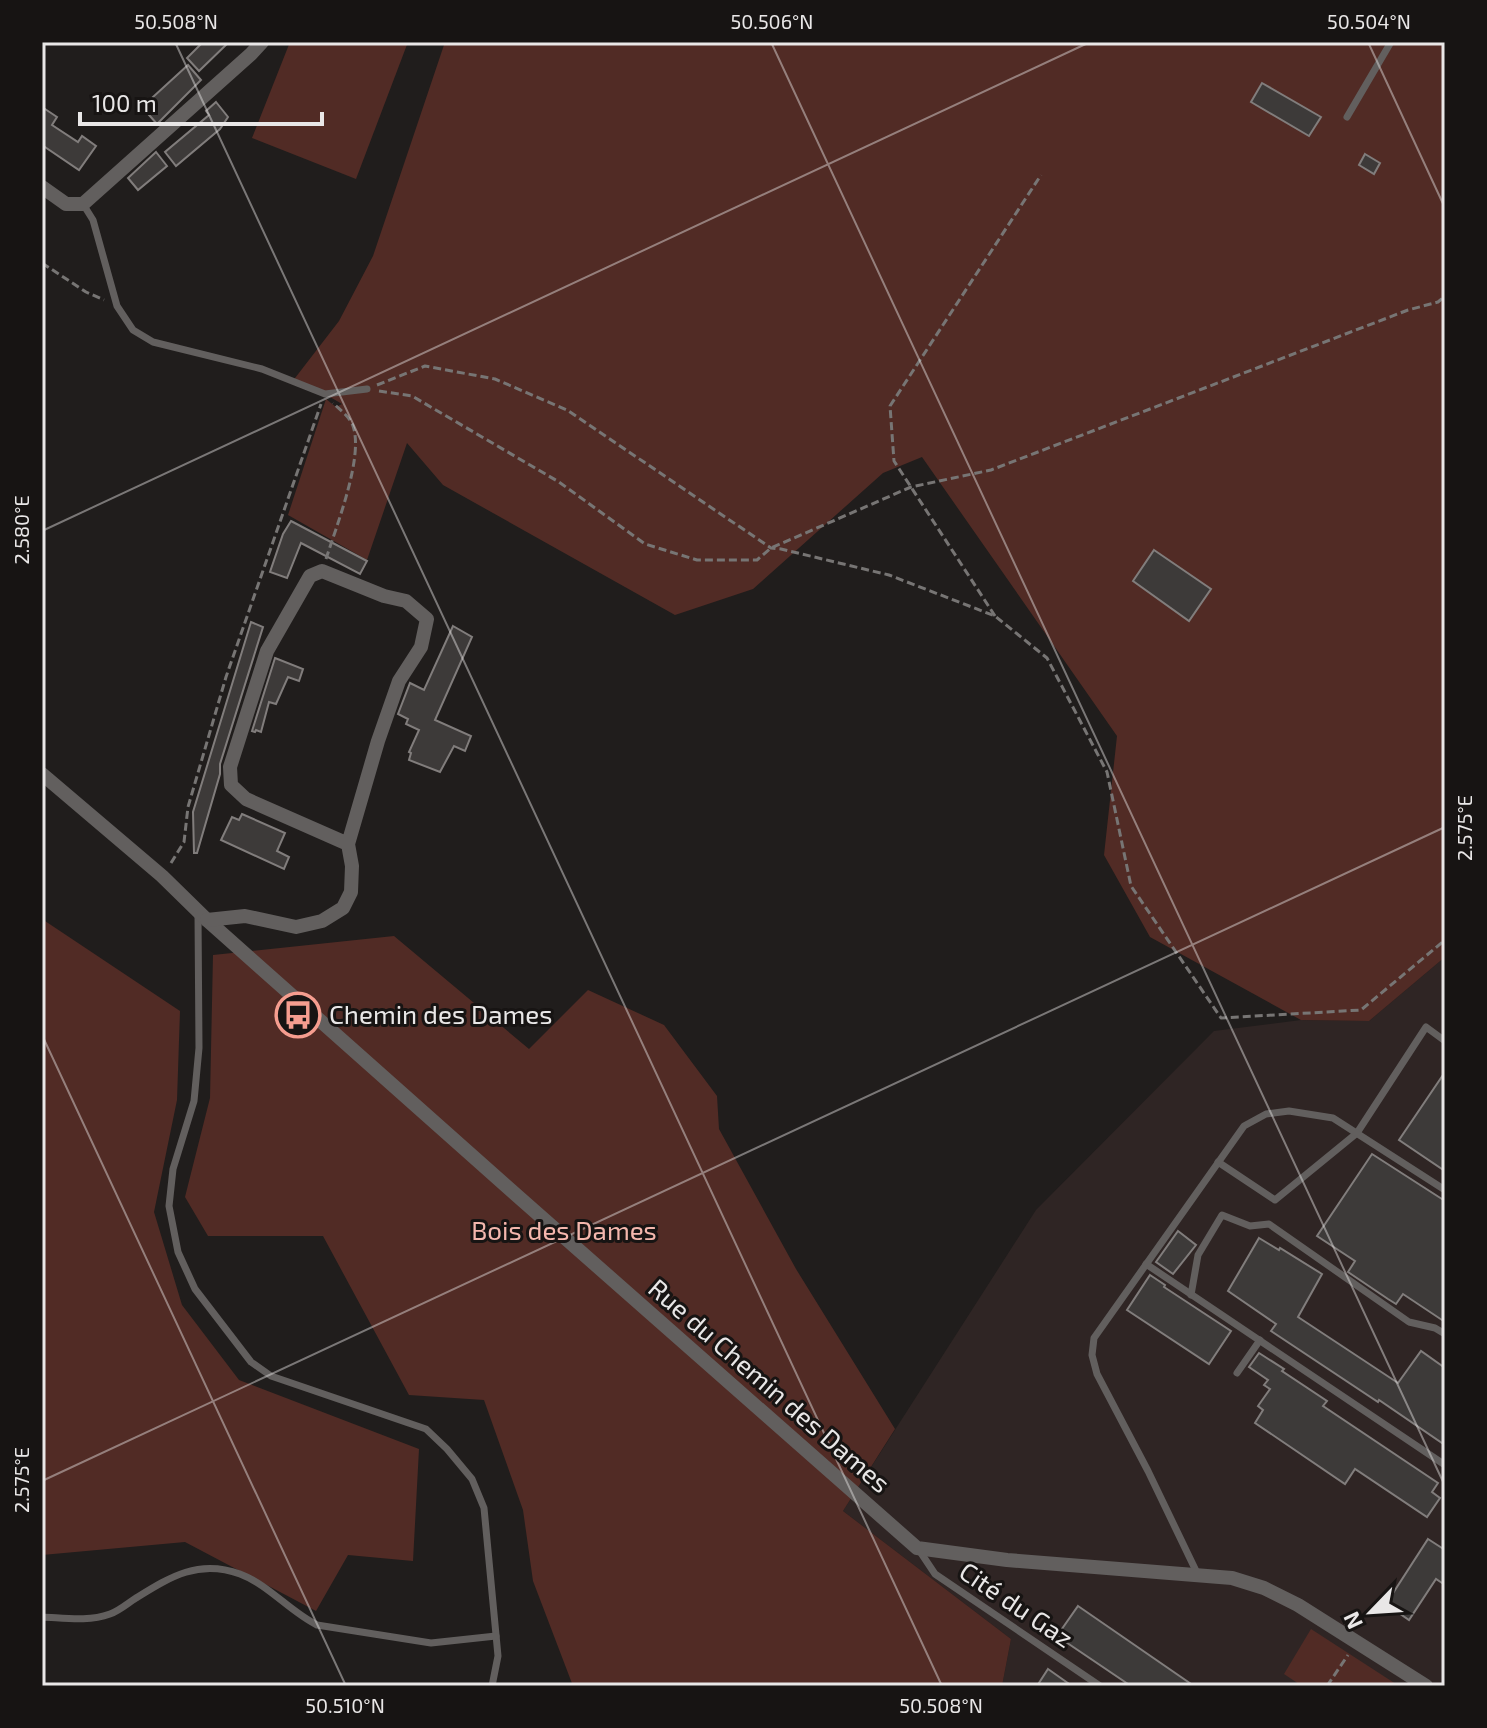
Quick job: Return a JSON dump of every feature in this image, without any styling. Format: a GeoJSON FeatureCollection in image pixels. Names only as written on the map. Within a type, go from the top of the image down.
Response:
{"type":"FeatureCollection","features":[{"type":"Feature","properties":{"kind":"street"},"geometry":{"type":"LineString","coordinates":[[42,187],[66,204],[83,204],[262,42]]}},
{"type":"Feature","properties":{"kind":"street"},"geometry":{"type":"LineString","coordinates":[[203,916],[245,916],[296,927],[322,921],[343,908],[351,892],[352,866],[348,844],[399,681],[421,647],[427,619],[406,601],[384,596],[322,571],[310,576],[267,651],[230,767],[231,785],[246,799],[348,844]]}},
{"type":"Feature","properties":{"kind":"street","name":"Rue du Chemin des Dames"},"geometry":{"type":"LineString","coordinates":[[42,774],[162,876],[498,1180],[917,1548]]}},
{"type":"Feature","properties":{"kind":"street"},"geometry":{"type":"LineString","coordinates":[[917,1548],[1007,1560],[1232,1578],[1264,1588],[1298,1605],[1426,1686]]}},
{"type":"Feature","properties":{"kind":"lane"},"geometry":{"type":"LineString","coordinates":[[1347,117],[1391,42]]}},
{"type":"Feature","properties":{"kind":"lane"},"geometry":{"type":"LineString","coordinates":[[83,204],[93,220],[117,306],[133,330],[153,342],[262,369],[325,394],[367,389]]}},
{"type":"Feature","properties":{"kind":"lane"},"geometry":{"type":"LineString","coordinates":[[203,916],[199,1048],[194,1101],[173,1169],[169,1206],[178,1252],[195,1289],[251,1362],[271,1376],[426,1429],[472,1479],[484,1508],[498,1656],[492,1686]]}},
{"type":"Feature","properties":{"kind":"lane"},"geometry":{"type":"LineString","coordinates":[[1218,1162],[1275,1200],[1357,1133],[1426,1027],[1445,1041]]}},
{"type":"Feature","properties":{"kind":"lane"},"geometry":{"type":"LineString","coordinates":[[1198,1575],[1097,1374],[1092,1355],[1094,1338],[1244,1126],[1266,1114],[1289,1111],[1333,1118],[1445,1190]]}},
{"type":"Feature","properties":{"kind":"lane"},"geometry":{"type":"LineString","coordinates":[[1191,1295],[1198,1255],[1222,1215],[1250,1226],[1269,1224],[1409,1322],[1435,1328],[1445,1334]]}},
{"type":"Feature","properties":{"kind":"lane"},"geometry":{"type":"LineString","coordinates":[[1146,1264],[1445,1465]]}},
{"type":"Feature","properties":{"kind":"lane"},"geometry":{"type":"LineString","coordinates":[[1237,1373],[1260,1340]]}},
{"type":"Feature","properties":{"kind":"lane","name":"Cité du Gaz"},"geometry":{"type":"LineString","coordinates":[[917,1548],[935,1574],[1100,1686]]}},
{"type":"Feature","properties":{"kind":"lane"},"geometry":{"type":"LineString","coordinates":[[42,1617],[86,1620],[111,1614],[169,1577],[204,1568],[235,1572],[256,1581],[301,1617],[317,1625],[431,1643],[496,1636]]}},
{"type":"Feature","properties":{"kind":"path"},"geometry":{"type":"LineString","coordinates":[[995,616],[894,461],[890,406],[1041,175]]}},
{"type":"Feature","properties":{"kind":"path"},"geometry":{"type":"LineString","coordinates":[[42,263],[86,292],[117,306]]}},
{"type":"Feature","properties":{"kind":"path"},"geometry":{"type":"LineString","coordinates":[[367,389],[412,396],[559,482],[645,544],[697,560],[757,560],[771,548],[911,487],[991,470],[1408,310],[1438,302],[1445,296]]}},
{"type":"Feature","properties":{"kind":"path"},"geometry":{"type":"LineString","coordinates":[[367,389],[425,366],[495,379],[567,410],[771,548],[889,575],[995,616],[1047,658],[1107,772],[1131,886],[1221,1018],[1361,1010],[1445,940]]}},
{"type":"Feature","properties":{"kind":"path"},"geometry":{"type":"LineString","coordinates":[[162,876],[184,842],[188,807],[226,677],[325,394],[352,422],[357,440],[355,460],[322,571]]}},
{"type":"Feature","properties":{"kind":"path"},"geometry":{"type":"LineString","coordinates":[[1327,1686],[1357,1642]]}},
{"type":"Feature","properties":{"kind":"shaded area"},"geometry":{"type":"Polygon","coordinates":[[[1445,957],[1445,1686],[1002,1686],[1011,1639],[843,1511],[1036,1210],[1214,1031],[1301,1020],[1369,1021],[1445,957]]]}},
{"type":"Feature","properties":{"kind":"green space"},"geometry":{"type":"Polygon","coordinates":[[[290,42],[408,42],[356,179],[252,138],[290,42]]]}},
{"type":"Feature","properties":{"kind":"green space"},"geometry":{"type":"Polygon","coordinates":[[[445,42],[1445,42],[1445,957],[1369,1021],[1301,1020],[1150,937],[1104,855],[1117,736],[922,457],[883,473],[753,589],[675,615],[443,485],[407,443],[367,560],[288,515],[326,399],[336,407],[342,404],[292,382],[339,321],[373,256],[445,42]]]}},
{"type":"Feature","properties":{"kind":"green space"},"geometry":{"type":"Polygon","coordinates":[[[42,919],[180,1011],[177,1100],[154,1212],[182,1305],[239,1380],[419,1449],[413,1561],[348,1555],[316,1611],[185,1542],[42,1555],[42,919]]]}},
{"type":"Feature","properties":{"kind":"green space","name":"Bois des Dames"},"geometry":{"type":"Polygon","coordinates":[[[394,936],[529,1049],[588,990],[664,1025],[717,1096],[719,1129],[796,1269],[895,1429],[843,1511],[1011,1639],[1002,1686],[573,1686],[533,1581],[523,1510],[484,1400],[409,1395],[323,1236],[208,1236],[185,1197],[210,1098],[213,955],[394,936]]]}},
{"type":"Feature","properties":{"kind":"green space"},"geometry":{"type":"Polygon","coordinates":[[[1311,1629],[1399,1686],[1302,1686],[1284,1674],[1311,1629]]]}},
{"type":"Feature","properties":{"kind":"building"},"geometry":{"type":"Polygon","coordinates":[[[203,42],[229,42],[199,71],[187,58],[203,42]]]}},
{"type":"Feature","properties":{"kind":"building"},"geometry":{"type":"Polygon","coordinates":[[[188,65],[201,80],[157,124],[142,107],[188,65]]]}},
{"type":"Feature","properties":{"kind":"building"},"geometry":{"type":"Polygon","coordinates":[[[1262,83],[1321,117],[1309,136],[1251,102],[1262,83]]]}},
{"type":"Feature","properties":{"kind":"building"},"geometry":{"type":"Polygon","coordinates":[[[216,102],[228,117],[220,129],[176,166],[165,152],[209,115],[206,111],[216,102]]]}},
{"type":"Feature","properties":{"kind":"building"},"geometry":{"type":"Polygon","coordinates":[[[42,107],[57,117],[52,125],[78,142],[82,136],[96,146],[79,170],[42,145],[42,107]]]}},
{"type":"Feature","properties":{"kind":"building"},"geometry":{"type":"Polygon","coordinates":[[[156,152],[167,166],[138,190],[128,178],[156,152]]]}},
{"type":"Feature","properties":{"kind":"building"},"geometry":{"type":"Polygon","coordinates":[[[1365,154],[1380,163],[1374,174],[1359,165],[1365,154]]]}},
{"type":"Feature","properties":{"kind":"building"},"geometry":{"type":"Polygon","coordinates":[[[291,521],[367,561],[360,574],[301,543],[287,578],[270,572],[283,534],[291,521]]]}},
{"type":"Feature","properties":{"kind":"building"},"geometry":{"type":"Polygon","coordinates":[[[1154,550],[1211,589],[1189,621],[1133,581],[1154,550]]]}},
{"type":"Feature","properties":{"kind":"building"},"geometry":{"type":"Polygon","coordinates":[[[251,622],[263,627],[220,764],[220,774],[197,853],[194,853],[193,812],[251,622]]]}},
{"type":"Feature","properties":{"kind":"building"},"geometry":{"type":"Polygon","coordinates":[[[453,626],[472,637],[435,720],[471,736],[465,751],[454,746],[440,772],[409,760],[409,752],[419,730],[406,724],[408,719],[398,714],[410,683],[424,690],[453,626]]]}},
{"type":"Feature","properties":{"kind":"building"},"geometry":{"type":"Polygon","coordinates":[[[275,658],[303,669],[299,681],[288,677],[276,704],[269,702],[261,732],[255,732],[252,731],[275,658]]]}},
{"type":"Feature","properties":{"kind":"building"},"geometry":{"type":"Polygon","coordinates":[[[242,814],[285,833],[277,851],[289,857],[284,869],[221,840],[232,817],[239,820],[242,814]]]}},
{"type":"Feature","properties":{"kind":"building"},"geometry":{"type":"Polygon","coordinates":[[[1445,1072],[1445,1171],[1399,1140],[1445,1072]]]}},
{"type":"Feature","properties":{"kind":"building"},"geometry":{"type":"Polygon","coordinates":[[[1372,1154],[1445,1201],[1445,1322],[1403,1294],[1396,1304],[1388,1299],[1348,1272],[1355,1261],[1317,1236],[1372,1154]]]}},
{"type":"Feature","properties":{"kind":"building"},"geometry":{"type":"Polygon","coordinates":[[[1178,1231],[1196,1245],[1173,1274],[1156,1262],[1178,1231]]]}},
{"type":"Feature","properties":{"kind":"building"},"geometry":{"type":"Polygon","coordinates":[[[1259,1238],[1322,1274],[1298,1317],[1398,1383],[1421,1351],[1445,1368],[1445,1445],[1271,1331],[1276,1324],[1228,1291],[1259,1238]]]}},
{"type":"Feature","properties":{"kind":"building"},"geometry":{"type":"Polygon","coordinates":[[[1150,1275],[1231,1331],[1209,1364],[1127,1310],[1150,1275]]]}},
{"type":"Feature","properties":{"kind":"building"},"geometry":{"type":"Polygon","coordinates":[[[1259,1353],[1327,1401],[1323,1406],[1438,1483],[1432,1492],[1440,1498],[1427,1517],[1355,1469],[1345,1484],[1255,1423],[1263,1410],[1258,1406],[1270,1389],[1264,1385],[1268,1380],[1249,1367],[1259,1353]]]}},
{"type":"Feature","properties":{"kind":"building"},"geometry":{"type":"Polygon","coordinates":[[[1428,1539],[1445,1550],[1445,1585],[1436,1579],[1409,1620],[1386,1604],[1428,1539]]]}},
{"type":"Feature","properties":{"kind":"building"},"geometry":{"type":"Polygon","coordinates":[[[1078,1606],[1194,1686],[1131,1686],[1057,1636],[1078,1606]]]}},
{"type":"Feature","properties":{"kind":"building"},"geometry":{"type":"Polygon","coordinates":[[[1048,1669],[1072,1686],[1037,1686],[1048,1669]]]}},
{"type":"Feature","properties":{"kind":"place","name":"Chemin des Dames"},"geometry":{"type":"Point","coordinates":[298,1015]}}]}
